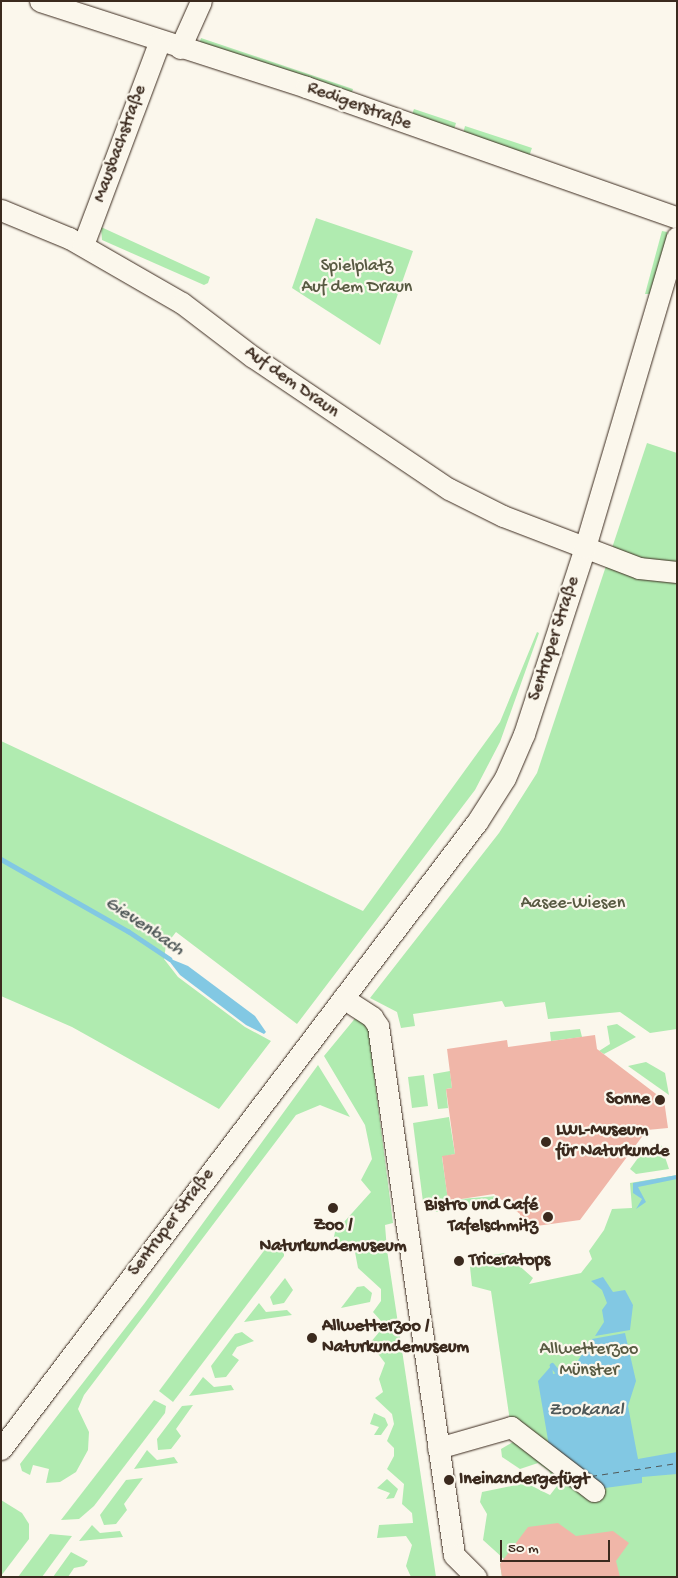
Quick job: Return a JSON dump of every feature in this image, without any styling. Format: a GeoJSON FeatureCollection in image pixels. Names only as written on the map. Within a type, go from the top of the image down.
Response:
{"type":"FeatureCollection","features":[{"type":"Feature","properties":{"kind":"street","name":"Redigerstraße"},"geometry":{"type":"LineString","coordinates":[[40,1],[159,43],[306,88],[677,218]]}},
{"type":"Feature","properties":{"kind":"street"},"geometry":{"type":"LineString","coordinates":[[180,48],[201,1]]}},
{"type":"Feature","properties":{"kind":"street","name":"Mausbachstraße"},"geometry":{"type":"LineString","coordinates":[[83,245],[159,43]]}},
{"type":"Feature","properties":{"kind":"street","name":"Auf dem Draun"},"geometry":{"type":"LineString","coordinates":[[1,210],[83,245],[182,303],[252,357],[423,474],[502,516],[639,568],[677,572]]}},
{"type":"Feature","properties":{"kind":"street","name":"Sentruper Straße"},"geometry":{"type":"LineString","coordinates":[[1,1449],[477,822],[505,778],[524,734],[585,547],[677,237]]}},
{"type":"Feature","properties":{"kind":"street"},"geometry":{"type":"LineString","coordinates":[[343,998],[372,1017],[378,1026],[454,1555],[476,1577]]}},
{"type":"Feature","properties":{"kind":"street"},"geometry":{"type":"LineString","coordinates":[[438,1448],[511,1428],[594,1491]]}},
{"type":"Feature","properties":{"kind":"green space"},"geometry":{"type":"Polygon","coordinates":[[[201,38],[353,89],[350,99],[198,48],[201,38]]]}},
{"type":"Feature","properties":{"kind":"green space"},"geometry":{"type":"Polygon","coordinates":[[[414,109],[456,123],[453,133],[410,120],[414,109]]]}},
{"type":"Feature","properties":{"kind":"green space"},"geometry":{"type":"Polygon","coordinates":[[[465,126],[532,148],[528,159],[462,137],[465,126]]]}},
{"type":"Feature","properties":{"kind":"green space","name":"Spielplatz Auf dem Draun"},"geometry":{"type":"Polygon","coordinates":[[[316,218],[413,251],[380,345],[292,288],[316,218]]]}},
{"type":"Feature","properties":{"kind":"green space"},"geometry":{"type":"Polygon","coordinates":[[[101,227],[210,277],[208,283],[204,285],[102,240],[101,227]]]}},
{"type":"Feature","properties":{"kind":"green space"},"geometry":{"type":"Polygon","coordinates":[[[662,231],[667,232],[669,241],[651,294],[645,294],[662,231]]]}},
{"type":"Feature","properties":{"kind":"green space","name":"Aasee-Wiesen"},"geometry":{"type":"Polygon","coordinates":[[[647,443],[677,453],[677,1029],[650,1033],[620,1012],[548,1019],[545,1002],[505,1007],[502,1001],[413,1014],[415,1026],[401,1028],[397,1012],[370,998],[499,833],[537,773],[647,443]]]}},
{"type":"Feature","properties":{"kind":"green space"},"geometry":{"type":"Polygon","coordinates":[[[537,632],[539,633],[500,742],[475,790],[297,1024],[176,932],[166,945],[164,959],[178,977],[245,1027],[271,1041],[219,1109],[72,1027],[1,996],[1,741],[363,911],[500,722],[537,632]]]}},
{"type":"Feature","properties":{"kind":"green space"},"geometry":{"type":"Polygon","coordinates":[[[357,1016],[368,1027],[393,1223],[385,1225],[387,1250],[436,1577],[411,1577],[406,1566],[412,1545],[406,1536],[377,1538],[379,1525],[413,1523],[412,1513],[402,1504],[404,1484],[387,1469],[394,1456],[394,1448],[387,1441],[394,1424],[392,1414],[375,1398],[383,1392],[379,1379],[385,1363],[370,1343],[380,1331],[381,1321],[373,1312],[381,1301],[381,1289],[358,1268],[355,1252],[340,1252],[333,1241],[335,1232],[371,1192],[361,1180],[372,1159],[365,1125],[324,1056],[357,1016]]]}},
{"type":"Feature","properties":{"kind":"green space"},"geometry":{"type":"Polygon","coordinates":[[[617,1024],[636,1037],[604,1054],[599,1051],[610,1044],[607,1026],[617,1024]]]}},
{"type":"Feature","properties":{"kind":"green space"},"geometry":{"type":"Polygon","coordinates":[[[580,1029],[582,1037],[551,1041],[550,1032],[580,1029]]]}},
{"type":"Feature","properties":{"kind":"green space"},"geometry":{"type":"Polygon","coordinates":[[[646,1062],[665,1073],[669,1095],[628,1066],[646,1062]]]}},
{"type":"Feature","properties":{"kind":"green space"},"geometry":{"type":"Polygon","coordinates":[[[318,1065],[350,1117],[320,1105],[296,1115],[84,1395],[78,1409],[89,1432],[88,1450],[76,1472],[60,1482],[46,1483],[49,1469],[33,1465],[30,1475],[22,1471],[20,1464],[144,1304],[318,1065]]]}},
{"type":"Feature","properties":{"kind":"green space"},"geometry":{"type":"Polygon","coordinates":[[[450,1071],[452,1088],[446,1089],[448,1108],[438,1109],[433,1074],[450,1071]]]}},
{"type":"Feature","properties":{"kind":"green space"},"geometry":{"type":"Polygon","coordinates":[[[424,1075],[428,1106],[412,1108],[408,1077],[424,1075]]]}},
{"type":"Feature","properties":{"kind":"green space"},"geometry":{"type":"Polygon","coordinates":[[[449,1117],[455,1154],[442,1157],[448,1200],[497,1196],[492,1202],[436,1212],[430,1200],[423,1202],[413,1123],[449,1117]]]}},
{"type":"Feature","properties":{"kind":"green space"},"geometry":{"type":"Polygon","coordinates":[[[661,1145],[669,1169],[636,1174],[630,1169],[646,1147],[661,1145]]]}},
{"type":"Feature","properties":{"kind":"green space","name":"Allwetterzoo Münster"},"geometry":{"type":"Polygon","coordinates":[[[677,1175],[677,1577],[502,1577],[500,1564],[504,1559],[483,1540],[487,1514],[480,1502],[482,1492],[526,1483],[550,1495],[557,1486],[549,1471],[538,1463],[520,1469],[502,1457],[501,1449],[513,1442],[491,1291],[472,1286],[470,1267],[480,1257],[505,1253],[533,1278],[529,1284],[581,1273],[592,1259],[589,1251],[604,1230],[612,1209],[632,1208],[630,1183],[677,1175]]]}},
{"type":"Feature","properties":{"kind":"green space"},"geometry":{"type":"Polygon","coordinates":[[[275,1242],[284,1250],[284,1256],[173,1402],[159,1391],[269,1244],[275,1242]]]}},
{"type":"Feature","properties":{"kind":"green space"},"geometry":{"type":"Polygon","coordinates":[[[285,1278],[293,1290],[284,1303],[273,1305],[270,1297],[285,1278]]]}},
{"type":"Feature","properties":{"kind":"green space"},"geometry":{"type":"Polygon","coordinates":[[[364,1286],[372,1293],[370,1302],[341,1308],[357,1287],[364,1286]]]}},
{"type":"Feature","properties":{"kind":"green space"},"geometry":{"type":"Polygon","coordinates":[[[259,1303],[266,1312],[287,1310],[292,1315],[244,1322],[259,1303]]]}},
{"type":"Feature","properties":{"kind":"green space"},"geometry":{"type":"Polygon","coordinates":[[[242,1332],[254,1341],[237,1347],[232,1355],[239,1360],[226,1377],[215,1378],[211,1366],[235,1334],[242,1332]]]}},
{"type":"Feature","properties":{"kind":"green space"},"geometry":{"type":"Polygon","coordinates":[[[203,1377],[214,1387],[231,1385],[234,1390],[189,1396],[203,1377]]]}},
{"type":"Feature","properties":{"kind":"green space"},"geometry":{"type":"Polygon","coordinates":[[[154,1400],[166,1406],[165,1413],[94,1506],[79,1519],[61,1520],[154,1400]]]}},
{"type":"Feature","properties":{"kind":"green space"},"geometry":{"type":"Polygon","coordinates":[[[193,1405],[176,1429],[181,1436],[171,1449],[158,1450],[157,1439],[182,1406],[193,1405]]]}},
{"type":"Feature","properties":{"kind":"green space"},"geometry":{"type":"Polygon","coordinates":[[[374,1413],[385,1418],[388,1425],[381,1435],[374,1435],[379,1427],[370,1424],[374,1413]]]}},
{"type":"Feature","properties":{"kind":"green space"},"geometry":{"type":"Polygon","coordinates":[[[147,1450],[157,1460],[174,1457],[178,1463],[134,1469],[147,1450]]]}},
{"type":"Feature","properties":{"kind":"green space"},"geometry":{"type":"Polygon","coordinates":[[[143,1478],[124,1504],[127,1510],[116,1524],[104,1525],[100,1515],[126,1480],[143,1478]]]}},
{"type":"Feature","properties":{"kind":"green space"},"geometry":{"type":"Polygon","coordinates":[[[387,1479],[398,1489],[394,1498],[386,1499],[390,1493],[377,1488],[387,1479]]]}},
{"type":"Feature","properties":{"kind":"green space"},"geometry":{"type":"Polygon","coordinates":[[[1,1500],[22,1513],[29,1524],[29,1539],[1,1576],[1,1500]]]}},
{"type":"Feature","properties":{"kind":"green space"},"geometry":{"type":"Polygon","coordinates":[[[92,1525],[100,1533],[120,1531],[123,1537],[79,1541],[92,1525]]]}},
{"type":"Feature","properties":{"kind":"green space"},"geometry":{"type":"Polygon","coordinates":[[[50,1534],[72,1536],[42,1577],[18,1577],[50,1534]]]}},
{"type":"Feature","properties":{"kind":"green space"},"geometry":{"type":"Polygon","coordinates":[[[71,1552],[88,1561],[84,1566],[74,1568],[68,1577],[53,1577],[71,1552]]]}},
{"type":"Feature","properties":{"kind":"water"},"geometry":{"type":"Polygon","coordinates":[[[166,957],[188,966],[255,1016],[266,1032],[264,1034],[246,1025],[180,975],[166,957]]]}},
{"type":"Feature","properties":{"kind":"water"},"geometry":{"type":"Polygon","coordinates":[[[677,1175],[677,1179],[638,1187],[646,1202],[636,1209],[642,1199],[633,1193],[633,1183],[677,1175]]]}},
{"type":"Feature","properties":{"kind":"water"},"geometry":{"type":"Polygon","coordinates":[[[603,1277],[613,1292],[625,1290],[633,1305],[630,1330],[595,1336],[604,1322],[602,1310],[607,1303],[602,1290],[591,1281],[603,1277]]]}},
{"type":"Feature","properties":{"kind":"water","name":"Zookanal"},"geometry":{"type":"Polygon","coordinates":[[[625,1333],[636,1381],[628,1406],[638,1459],[677,1452],[677,1474],[642,1477],[642,1483],[605,1488],[549,1446],[538,1381],[552,1365],[553,1374],[578,1368],[577,1362],[592,1339],[625,1333]]]}},
{"type":"Feature","properties":{"kind":"building","name":"LWL-Museum für Naturkunde"},"geometry":{"type":"Polygon","coordinates":[[[595,1035],[597,1049],[664,1100],[668,1128],[647,1130],[580,1220],[522,1228],[520,1214],[494,1194],[448,1201],[442,1156],[455,1154],[446,1089],[452,1088],[447,1049],[507,1040],[508,1047],[595,1035]]]}},
{"type":"Feature","properties":{"kind":"building"},"geometry":{"type":"Polygon","coordinates":[[[558,1523],[576,1536],[613,1531],[629,1543],[616,1561],[620,1577],[502,1577],[500,1564],[528,1527],[558,1523]]]}},
{"type":"Feature","properties":{"kind":"waterway","name":"Gievenbach"},"geometry":{"type":"LineString","coordinates":[[1,859],[128,931],[170,959]]}},
{"type":"Feature","properties":{"kind":"waterway"},"geometry":{"type":"LineString","coordinates":[[552,1365],[560,1375]]}},
{"type":"Feature","properties":{"kind":"ferry route"},"geometry":{"type":"LineString","coordinates":[[591,1476],[677,1463]]}},
{"type":"Feature","properties":{"kind":"place","name":"Sonne"},"geometry":{"type":"Point","coordinates":[660,1100]}},
{"type":"Feature","properties":{"kind":"place","name":"LWL-Museum für Naturkunde"},"geometry":{"type":"Point","coordinates":[546,1142]}},
{"type":"Feature","properties":{"kind":"place","name":"Zoo / Naturkundemuseum"},"geometry":{"type":"Point","coordinates":[333,1208]}},
{"type":"Feature","properties":{"kind":"place","name":"Bistro und Café Tafelschmitz"},"geometry":{"type":"Point","coordinates":[548,1217]}},
{"type":"Feature","properties":{"kind":"place","name":"Triceratops"},"geometry":{"type":"Point","coordinates":[459,1261]}},
{"type":"Feature","properties":{"kind":"place","name":"Allwetterzoo / Naturkundemuseum"},"geometry":{"type":"Point","coordinates":[312,1338]}},
{"type":"Feature","properties":{"kind":"place","name":"Ineinandergefügt"},"geometry":{"type":"Point","coordinates":[449,1480]}}]}
